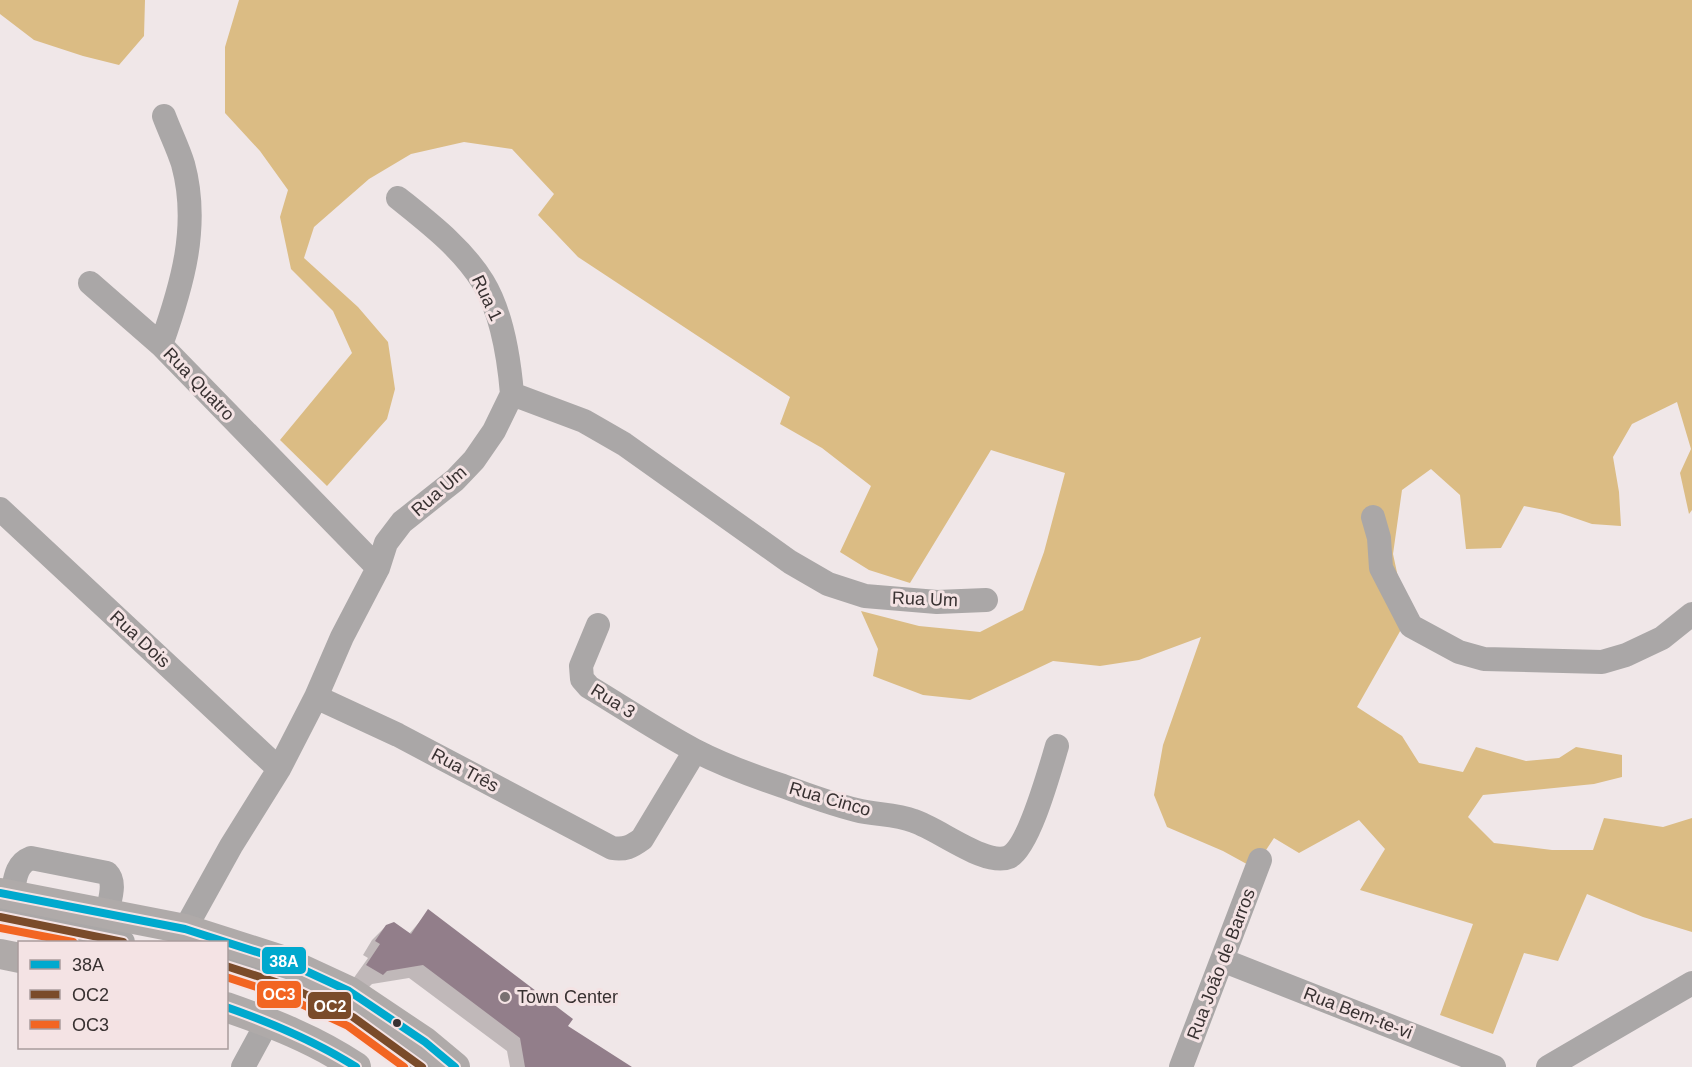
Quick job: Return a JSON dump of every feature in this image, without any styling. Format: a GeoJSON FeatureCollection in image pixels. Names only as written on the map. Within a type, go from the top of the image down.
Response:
{"type":"FeatureCollection","features":[{"type":"Feature","properties":{"kind":"main road"},"geometry":{"type":"LineString","coordinates":[[4,902],[107,914],[185,929],[223,941]]}},
{"type":"Feature","properties":{"kind":"main road"},"geometry":{"type":"LineString","coordinates":[[228,943],[282,960],[349,991],[425,1042],[455,1067]]}},
{"type":"Feature","properties":{"kind":"main road"},"geometry":{"type":"LineString","coordinates":[[0,954],[18,958]]}},
{"type":"Feature","properties":{"kind":"main road"},"geometry":{"type":"LineString","coordinates":[[228,1007],[268,1021],[330,1049],[356,1067]]}},
{"type":"Feature","properties":{"kind":"street","name":"Rua Quatro"},"geometry":{"type":"LineString","coordinates":[[164,116],[183,163],[190,202],[189,244],[178,296],[160,345],[378,568]]}},
{"type":"Feature","properties":{"kind":"street","name":"Rua 1"},"geometry":{"type":"LineString","coordinates":[[398,198],[460,252],[484,283],[499,320],[510,365],[512,394]]}},
{"type":"Feature","properties":{"kind":"street"},"geometry":{"type":"LineString","coordinates":[[90,283],[160,345]]}},
{"type":"Feature","properties":{"kind":"street","name":"Rua Um"},"geometry":{"type":"LineString","coordinates":[[185,929],[231,846],[279,769],[316,697],[342,637],[378,568],[386,543],[402,522],[455,480],[474,460],[494,431],[512,394],[584,420],[624,444],[790,562],[828,584],[865,596],[937,602],[986,600]]}},
{"type":"Feature","properties":{"kind":"street","name":"Rua Dois"},"geometry":{"type":"LineString","coordinates":[[0,509],[279,769]]}},
{"type":"Feature","properties":{"kind":"street"},"geometry":{"type":"LineString","coordinates":[[1373,517],[1379,538],[1381,568],[1412,626],[1459,652],[1484,659],[1602,662],[1626,655],[1662,638],[1692,614]]}},
{"type":"Feature","properties":{"kind":"street","name":"Rua 3"},"geometry":{"type":"LineString","coordinates":[[598,625],[581,666],[582,680],[589,687],[695,751]]}},
{"type":"Feature","properties":{"kind":"street","name":"Rua Três"},"geometry":{"type":"LineString","coordinates":[[316,697],[398,735],[612,848],[630,848],[642,839],[695,751]]}},
{"type":"Feature","properties":{"kind":"street","name":"Rua Cinco"},"geometry":{"type":"LineString","coordinates":[[695,751],[781,786],[858,811],[890,814],[914,820],[937,830],[982,856],[1003,859],[1017,852],[1022,845],[1037,808],[1057,746]]}},
{"type":"Feature","properties":{"kind":"street"},"geometry":{"type":"LineString","coordinates":[[107,914],[112,883],[107,873],[31,858],[19,866],[4,902],[120,941]]}},
{"type":"Feature","properties":{"kind":"street","name":"Rua João de Barros"},"geometry":{"type":"LineString","coordinates":[[1181,1067],[1260,860]]}},
{"type":"Feature","properties":{"kind":"street"},"geometry":{"type":"LineString","coordinates":[[0,932],[50,941]]}},
{"type":"Feature","properties":{"kind":"street","name":"Rua Bem-te-vi"},"geometry":{"type":"LineString","coordinates":[[1221,960],[1494,1067]]}},
{"type":"Feature","properties":{"kind":"street"},"geometry":{"type":"LineString","coordinates":[[228,967],[288,986],[353,1017],[422,1067]]}},
{"type":"Feature","properties":{"kind":"street"},"geometry":{"type":"LineString","coordinates":[[228,983],[284,1000],[349,1032],[395,1067]]}},
{"type":"Feature","properties":{"kind":"street"},"geometry":{"type":"LineString","coordinates":[[1548,1067],[1692,983]]}},
{"type":"Feature","properties":{"kind":"street"},"geometry":{"type":"LineString","coordinates":[[243,1067],[268,1021]]}},
{"type":"Feature","properties":{"kind":"shaded area"},"geometry":{"type":"Polygon","coordinates":[[[0,0],[145,0],[144,36],[119,65],[83,56],[34,40],[0,14],[0,0]]]}},
{"type":"Feature","properties":{"kind":"shaded area"},"geometry":{"type":"Polygon","coordinates":[[[239,0],[1692,0],[1692,510],[1689,514],[1680,473],[1691,449],[1677,402],[1632,424],[1613,457],[1619,492],[1621,526],[1592,524],[1560,513],[1524,506],[1501,548],[1466,549],[1460,495],[1431,469],[1402,490],[1393,554],[1407,619],[1357,707],[1402,736],[1419,763],[1463,772],[1476,747],[1526,761],[1559,758],[1576,747],[1622,755],[1622,777],[1594,784],[1483,795],[1468,817],[1494,843],[1552,850],[1593,850],[1604,818],[1663,827],[1692,818],[1692,932],[1643,917],[1587,894],[1558,961],[1524,953],[1493,1034],[1440,1015],[1473,924],[1360,890],[1385,849],[1359,820],[1299,853],[1274,838],[1254,868],[1223,851],[1167,827],[1154,795],[1163,745],[1201,637],[1139,660],[1100,666],[1053,661],[970,700],[923,695],[873,676],[878,649],[861,611],[919,626],[980,632],[1023,610],[1044,552],[1065,473],[991,450],[910,583],[869,570],[840,552],[871,486],[822,448],[780,424],[790,397],[578,257],[538,215],[554,194],[512,149],[464,142],[411,154],[369,179],[314,227],[304,258],[358,307],[388,342],[395,389],[387,419],[327,486],[280,440],[352,353],[333,311],[291,269],[280,217],[288,190],[260,151],[225,113],[225,47],[239,0]]]}},
{"type":"Feature","properties":{"kind":"building","name":"Town Center"},"geometry":{"type":"Polygon","coordinates":[[[428,909],[573,1019],[568,1026],[632,1067],[525,1067],[520,1038],[423,965],[387,971],[383,975],[366,965],[380,944],[375,941],[386,925],[394,922],[411,934],[428,909]]]}},
{"type":"Feature","properties":{"kind":"transit line","name":"38A"},"geometry":{"type":"LineString","coordinates":[[0,893],[185,929],[223,941]]}},
{"type":"Feature","properties":{"kind":"transit line","name":"OC2"},"geometry":{"type":"LineString","coordinates":[[0,917],[118,941]]}},
{"type":"Feature","properties":{"kind":"transit line","name":"OC3"},"geometry":{"type":"LineString","coordinates":[[0,928],[68,941]]}},
{"type":"Feature","properties":{"kind":"transit line","name":"38A"},"geometry":{"type":"LineString","coordinates":[[228,943],[282,960],[349,991],[425,1042],[455,1067]]}},
{"type":"Feature","properties":{"kind":"transit line","name":"OC2"},"geometry":{"type":"LineString","coordinates":[[228,967],[288,986],[353,1017],[422,1067]]}},
{"type":"Feature","properties":{"kind":"transit line","name":"OC3"},"geometry":{"type":"LineString","coordinates":[[228,978],[284,996],[348,1026],[404,1067]]}},
{"type":"Feature","properties":{"kind":"transit line","name":"38A"},"geometry":{"type":"LineString","coordinates":[[228,1008],[293,1033],[356,1067]]}},
{"type":"Feature","properties":{"kind":"place","name":"Town Center"},"geometry":{"type":"Point","coordinates":[505,997]}}]}
